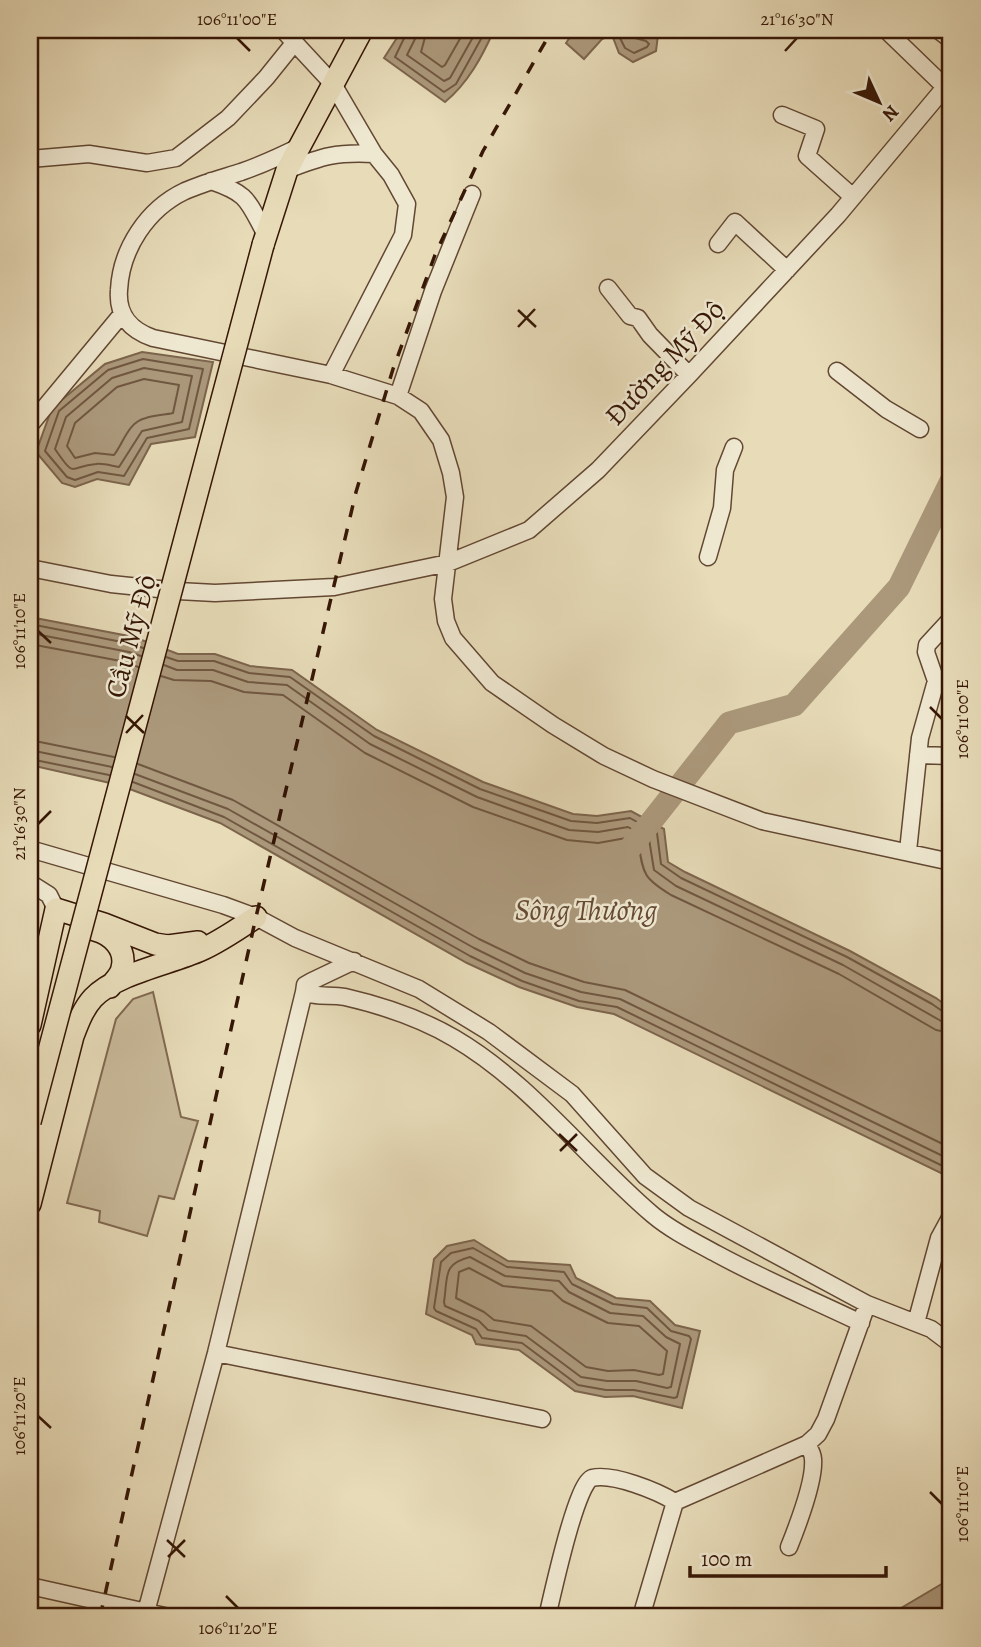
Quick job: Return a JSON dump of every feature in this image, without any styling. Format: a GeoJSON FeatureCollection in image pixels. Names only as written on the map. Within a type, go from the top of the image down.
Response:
{"type":"FeatureCollection","features":[{"type":"Feature","properties":{"kind":"main road","name":"Cầu Mỹ Độ"},"geometry":{"type":"LineString","coordinates":[[30,1122],[264,240],[288,170],[362,30]]}},
{"type":"Feature","properties":{"kind":"main road"},"geometry":{"type":"LineString","coordinates":[[55,913],[104,923],[155,944],[168,946],[218,938],[234,932]]}},
{"type":"Feature","properties":{"kind":"main road"},"geometry":{"type":"LineString","coordinates":[[55,913],[101,931],[114,940],[121,955],[122,968],[110,987]]}},
{"type":"Feature","properties":{"kind":"main road"},"geometry":{"type":"LineString","coordinates":[[30,1025],[55,913]]}},
{"type":"Feature","properties":{"kind":"main road"},"geometry":{"type":"LineString","coordinates":[[30,1204],[73,1036],[80,1017],[93,999],[110,987],[200,951],[256,917]]}},
{"type":"Feature","properties":{"kind":"street"},"geometry":{"type":"LineString","coordinates":[[283,30],[333,84],[407,204],[403,235],[331,375]]}},
{"type":"Feature","properties":{"kind":"street"},"geometry":{"type":"LineString","coordinates":[[886,30],[948,83]]}},
{"type":"Feature","properties":{"kind":"street"},"geometry":{"type":"LineString","coordinates":[[938,30],[951,40]]}},
{"type":"Feature","properties":{"kind":"street"},"geometry":{"type":"LineString","coordinates":[[30,159],[89,154],[147,163],[176,158],[228,118],[267,78],[295,42]]}},
{"type":"Feature","properties":{"kind":"street","name":"Đường Mỹ Độ"},"geometry":{"type":"LineString","coordinates":[[30,568],[111,584],[203,593],[269,591],[351,584],[448,563],[529,530],[598,470],[787,270],[853,197],[948,83]]}},
{"type":"Feature","properties":{"kind":"street"},"geometry":{"type":"LineString","coordinates":[[782,115],[816,129],[807,156],[853,197]]}},
{"type":"Feature","properties":{"kind":"street"},"geometry":{"type":"LineString","coordinates":[[300,146],[243,171],[182,192],[158,209],[138,233],[124,258],[118,298],[122,314],[136,331],[153,338],[331,375],[398,396],[411,403],[427,418],[441,440],[455,497],[443,599],[446,621],[453,638],[492,683],[553,725],[604,756],[653,779],[762,821],[951,862]]}},
{"type":"Feature","properties":{"kind":"street"},"geometry":{"type":"LineString","coordinates":[[288,170],[343,152],[374,154]]}},
{"type":"Feature","properties":{"kind":"street"},"geometry":{"type":"LineString","coordinates":[[211,181],[237,190],[246,199],[264,240]]}},
{"type":"Feature","properties":{"kind":"street"},"geometry":{"type":"LineString","coordinates":[[398,396],[433,291],[472,194]]}},
{"type":"Feature","properties":{"kind":"street"},"geometry":{"type":"LineString","coordinates":[[718,244],[735,222],[787,270]]}},
{"type":"Feature","properties":{"kind":"street"},"geometry":{"type":"LineString","coordinates":[[608,288],[630,316],[638,318],[650,335],[689,374]]}},
{"type":"Feature","properties":{"kind":"street"},"geometry":{"type":"LineString","coordinates":[[30,425],[122,314]]}},
{"type":"Feature","properties":{"kind":"street"},"geometry":{"type":"LineString","coordinates":[[836,371],[886,409],[920,429]]}},
{"type":"Feature","properties":{"kind":"street"},"geometry":{"type":"LineString","coordinates":[[708,557],[722,508],[725,470],[734,447]]}},
{"type":"Feature","properties":{"kind":"street"},"geometry":{"type":"LineString","coordinates":[[908,851],[920,738],[936,681],[926,652],[927,645],[951,620]]}},
{"type":"Feature","properties":{"kind":"street"},"geometry":{"type":"LineString","coordinates":[[918,755],[951,756]]}},
{"type":"Feature","properties":{"kind":"street"},"geometry":{"type":"LineString","coordinates":[[30,849],[223,905],[419,989],[489,1032],[572,1094],[645,1176],[689,1208],[867,1304],[931,1329],[951,1344]]}},
{"type":"Feature","properties":{"kind":"street"},"geometry":{"type":"LineString","coordinates":[[30,884],[49,895],[55,913]]}},
{"type":"Feature","properties":{"kind":"street"},"geometry":{"type":"LineString","coordinates":[[150,1614],[305,985],[354,961]]}},
{"type":"Feature","properties":{"kind":"street"},"geometry":{"type":"LineString","coordinates":[[304,992],[335,995],[403,1013],[456,1039],[511,1081],[556,1121],[653,1215],[679,1233],[743,1268],[861,1323]]}},
{"type":"Feature","properties":{"kind":"street"},"geometry":{"type":"LineString","coordinates":[[916,1323],[939,1238],[951,1216]]}},
{"type":"Feature","properties":{"kind":"street"},"geometry":{"type":"LineString","coordinates":[[641,1617],[675,1502],[807,1444],[818,1434],[826,1419],[867,1304]]}},
{"type":"Feature","properties":{"kind":"street"},"geometry":{"type":"LineString","coordinates":[[216,1353],[542,1419]]}},
{"type":"Feature","properties":{"kind":"street"},"geometry":{"type":"LineString","coordinates":[[789,1547],[800,1519],[813,1468],[813,1456],[807,1444]]}},
{"type":"Feature","properties":{"kind":"street"},"geometry":{"type":"LineString","coordinates":[[547,1617],[571,1523],[588,1480],[593,1478],[621,1481],[653,1489],[675,1502]]}},
{"type":"Feature","properties":{"kind":"street"},"geometry":{"type":"LineString","coordinates":[[30,1586],[169,1617]]}},
{"type":"Feature","properties":{"kind":"shaded area"},"geometry":{"type":"Polygon","coordinates":[[[153,992],[181,1117],[198,1121],[174,1199],[159,1196],[147,1236],[99,1222],[100,1211],[67,1203],[116,1019],[133,999],[153,992]]]}},
{"type":"Feature","properties":{"kind":"water"},"geometry":{"type":"Polygon","coordinates":[[[402,30],[494,30],[474,69],[461,87],[445,102],[384,58],[402,30]]]}},
{"type":"Feature","properties":{"kind":"water"},"geometry":{"type":"Polygon","coordinates":[[[575,30],[637,30],[636,33],[658,35],[656,51],[633,62],[619,53],[612,35],[602,39],[584,59],[566,43],[575,30]]]}},
{"type":"Feature","properties":{"kind":"water"},"geometry":{"type":"Polygon","coordinates":[[[142,352],[213,362],[195,437],[151,444],[129,485],[97,479],[75,487],[62,483],[36,452],[52,408],[105,364],[142,352]]]}},
{"type":"Feature","properties":{"kind":"water","name":"Sông Thương"},"geometry":{"type":"Polygon","coordinates":[[[30,617],[134,637],[178,654],[215,654],[250,666],[292,670],[377,730],[483,782],[573,814],[597,816],[631,811],[664,829],[668,862],[850,951],[951,1009],[951,1178],[614,1014],[577,1007],[519,987],[467,963],[220,823],[119,785],[30,765],[30,617]]]}},
{"type":"Feature","properties":{"kind":"water"},"geometry":{"type":"Polygon","coordinates":[[[474,1240],[508,1261],[570,1265],[576,1278],[616,1298],[650,1301],[675,1325],[700,1331],[682,1408],[633,1396],[605,1397],[575,1391],[519,1350],[476,1344],[472,1335],[426,1314],[434,1259],[447,1246],[474,1240]]]}},
{"type":"Feature","properties":{"kind":"water"},"geometry":{"type":"Polygon","coordinates":[[[945,1582],[951,1584],[951,1617],[886,1617],[945,1582]]]}},
{"type":"Feature","properties":{"kind":"waterway"},"geometry":{"type":"LineString","coordinates":[[632,846],[729,723],[794,705],[899,587],[951,481]]}},
{"type":"Feature","properties":{"kind":"railway"},"geometry":{"type":"LineString","coordinates":[[100,1617],[256,917],[356,492],[393,369],[435,255],[483,151],[552,30]]}}]}
